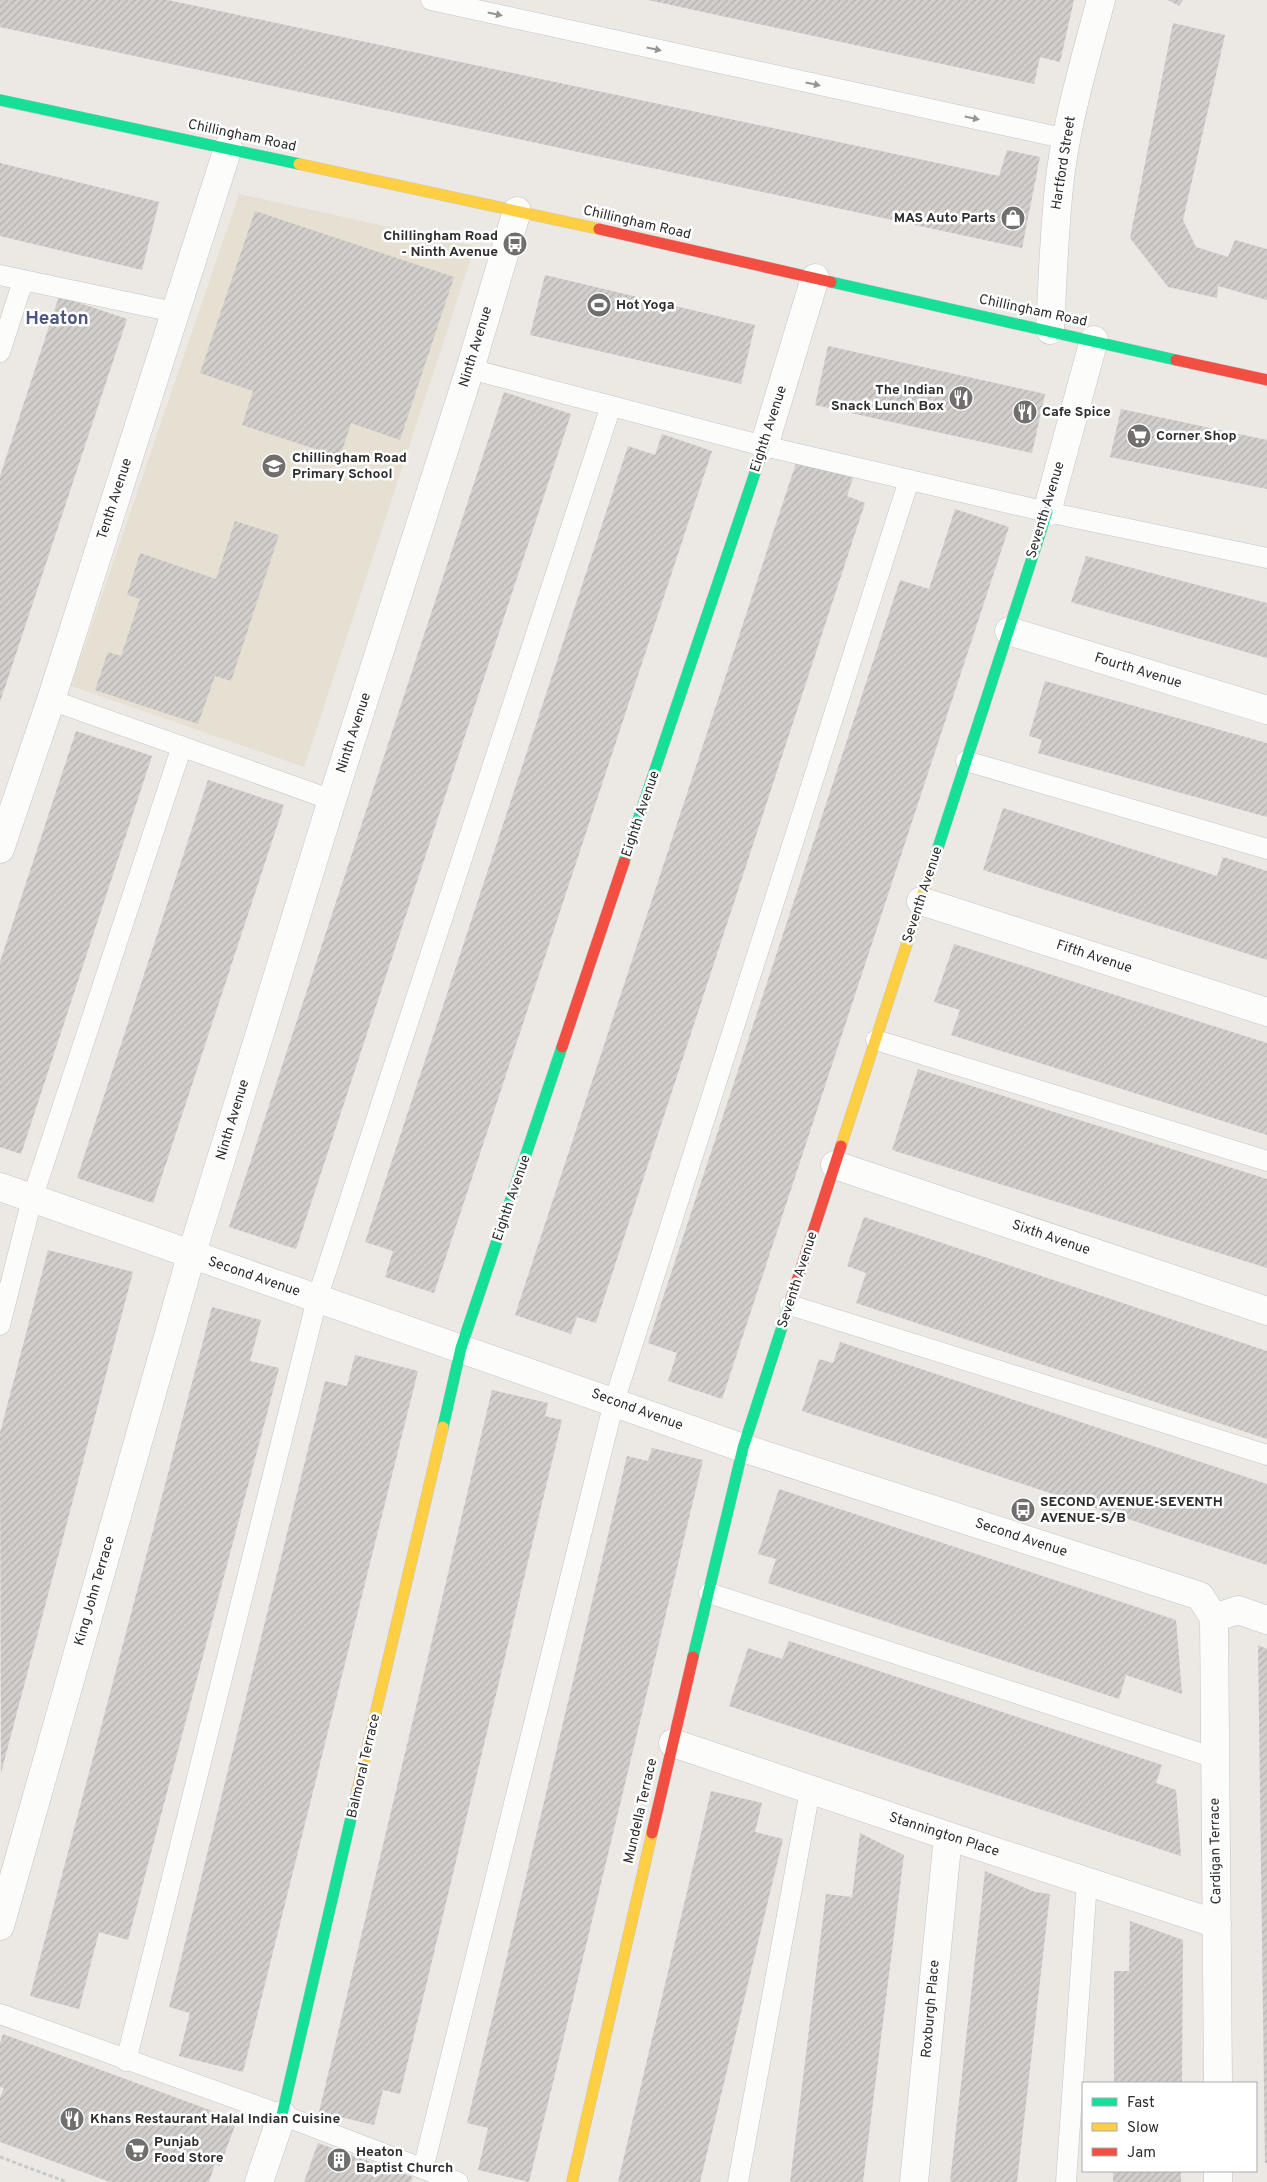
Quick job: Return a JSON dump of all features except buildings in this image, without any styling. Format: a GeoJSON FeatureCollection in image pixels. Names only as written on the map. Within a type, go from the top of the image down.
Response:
{"type":"FeatureCollection","features":[{"type":"Feature","properties":{"kind":"street","name":"Hartford Street"},"geometry":{"type":"LineString","coordinates":[[1050,330],[1056,223],[1067,139],[1101,0]]}},
{"type":"Feature","properties":{"kind":"street","name":"Chillingham Road"},"geometry":{"type":"LineString","coordinates":[[0,100],[517,211],[1267,380]]}},
{"type":"Feature","properties":{"kind":"street","name":"Tenth Avenue"},"geometry":{"type":"LineString","coordinates":[[0,849],[51,700],[228,148]]}},
{"type":"Feature","properties":{"kind":"street","name":"Ninth Avenue"},"geometry":{"type":"LineString","coordinates":[[191,1256],[332,800],[470,369],[517,211]]}},
{"type":"Feature","properties":{"kind":"street","name":"Eighth Avenue"},"geometry":{"type":"LineString","coordinates":[[461,1348],[764,446],[815,278]]}},
{"type":"Feature","properties":{"kind":"street","name":"Seventh Avenue"},"geometry":{"type":"LineString","coordinates":[[743,1448],[1047,512],[1094,340]]}},
{"type":"Feature","properties":{"kind":"street","name":"Fourth Avenue"},"geometry":{"type":"LineString","coordinates":[[1008,631],[1267,710]]}},
{"type":"Feature","properties":{"kind":"street","name":"Fifth Avenue"},"geometry":{"type":"LineString","coordinates":[[921,901],[1267,1012]]}},
{"type":"Feature","properties":{"kind":"street","name":"Sixth Avenue"},"geometry":{"type":"LineString","coordinates":[[835,1165],[1267,1311]]}},
{"type":"Feature","properties":{"kind":"street","name":"Second Avenue"},"geometry":{"type":"LineString","coordinates":[[0,1187],[191,1256],[461,1348],[743,1448],[1200,1596],[1214,1618]]}},
{"type":"Feature","properties":{"kind":"street","name":"King John Terrace"},"geometry":{"type":"LineString","coordinates":[[0,1926],[191,1256]]}},
{"type":"Feature","properties":{"kind":"street","name":"Balmoral Terrace"},"geometry":{"type":"LineString","coordinates":[[259,2182],[282,2115],[461,1348]]}},
{"type":"Feature","properties":{"kind":"street","name":"Mundella Terrace"},"geometry":{"type":"LineString","coordinates":[[572,2182],[672,1743],[743,1448]]}},
{"type":"Feature","properties":{"kind":"street"},"geometry":{"type":"LineString","coordinates":[[1214,1618],[1238,1610],[1267,1620]]}},
{"type":"Feature","properties":{"kind":"street","name":"Cardigan Terrace"},"geometry":{"type":"LineString","coordinates":[[1214,1618],[1218,2082]]}},
{"type":"Feature","properties":{"kind":"street","name":"Stannington Place"},"geometry":{"type":"LineString","coordinates":[[672,1743],[1217,1924]]}},
{"type":"Feature","properties":{"kind":"street","name":"Roxburgh Place"},"geometry":{"type":"LineString","coordinates":[[914,2182],[948,1836]]}},
{"type":"Feature","properties":{"kind":"lane"},"geometry":{"type":"LineString","coordinates":[[431,0],[1067,139]]}},
{"type":"Feature","properties":{"kind":"lane"},"geometry":{"type":"LineString","coordinates":[[0,274],[23,281],[174,312]]}},
{"type":"Feature","properties":{"kind":"lane"},"geometry":{"type":"LineString","coordinates":[[0,352],[23,281]]}},
{"type":"Feature","properties":{"kind":"lane"},"geometry":{"type":"LineString","coordinates":[[470,369],[764,446],[1047,512],[1267,558]]}},
{"type":"Feature","properties":{"kind":"lane"},"geometry":{"type":"LineString","coordinates":[[126,2060],[317,1299],[611,406]]}},
{"type":"Feature","properties":{"kind":"lane"},"geometry":{"type":"LineString","coordinates":[[423,2169],[614,1402],[909,480]]}},
{"type":"Feature","properties":{"kind":"lane"},"geometry":{"type":"LineString","coordinates":[[51,700],[332,800]]}},
{"type":"Feature","properties":{"kind":"lane"},"geometry":{"type":"LineString","coordinates":[[0,1325],[32,1199],[182,746]]}},
{"type":"Feature","properties":{"kind":"lane"},"geometry":{"type":"LineString","coordinates":[[966,762],[1267,849]]}},
{"type":"Feature","properties":{"kind":"lane"},"geometry":{"type":"LineString","coordinates":[[876,1040],[1267,1161]]}},
{"type":"Feature","properties":{"kind":"lane"},"geometry":{"type":"LineString","coordinates":[[790,1305],[1267,1455]]}},
{"type":"Feature","properties":{"kind":"lane"},"geometry":{"type":"LineString","coordinates":[[708,1593],[1215,1758]]}},
{"type":"Feature","properties":{"kind":"lane"},"geometry":{"type":"LineString","coordinates":[[738,2182],[810,1790]]}},
{"type":"Feature","properties":{"kind":"lane"},"geometry":{"type":"LineString","coordinates":[[1066,2182],[1087,1882]]}},
{"type":"Feature","properties":{"kind":"lane"},"geometry":{"type":"LineString","coordinates":[[0,2014],[282,2115],[458,2182]]}},
{"type":"Feature","properties":{"kind":"path"},"geometry":{"type":"LineString","coordinates":[[0,2157],[67,2182]]}},
{"type":"Feature","properties":{"kind":"shaded area","name":"Chillingham Road Primary School"},"geometry":{"type":"Polygon","coordinates":[[[239,194],[475,246],[304,767],[71,686],[239,194]]]}},
{"type":"Feature","properties":{"kind":"traffic: fast"},"geometry":{"type":"LineString","coordinates":[[0,100],[299,164]]}},
{"type":"Feature","properties":{"kind":"traffic: fast"},"geometry":{"type":"LineString","coordinates":[[831,282],[1176,360]]}},
{"type":"Feature","properties":{"kind":"traffic: fast"},"geometry":{"type":"LineString","coordinates":[[624,862],[764,446]]}},
{"type":"Feature","properties":{"kind":"traffic: fast"},"geometry":{"type":"LineString","coordinates":[[934,860],[1047,512]]}},
{"type":"Feature","properties":{"kind":"traffic: fast"},"geometry":{"type":"LineString","coordinates":[[443,1427],[461,1348],[562,1047]]}},
{"type":"Feature","properties":{"kind":"traffic: fast"},"geometry":{"type":"LineString","coordinates":[[693,1657],[743,1448],[791,1299]]}},
{"type":"Feature","properties":{"kind":"traffic: fast"},"geometry":{"type":"LineString","coordinates":[[282,2115],[357,1792]]}},
{"type":"Feature","properties":{"kind":"traffic: slow"},"geometry":{"type":"LineString","coordinates":[[299,164],[599,229]]}},
{"type":"Feature","properties":{"kind":"traffic: slow"},"geometry":{"type":"LineString","coordinates":[[841,1146],[934,860]]}},
{"type":"Feature","properties":{"kind":"traffic: slow"},"geometry":{"type":"LineString","coordinates":[[357,1792],[443,1427]]}},
{"type":"Feature","properties":{"kind":"traffic: slow"},"geometry":{"type":"LineString","coordinates":[[572,2182],[652,1833]]}},
{"type":"Feature","properties":{"kind":"traffic: jam"},"geometry":{"type":"LineString","coordinates":[[599,229],[831,282]]}},
{"type":"Feature","properties":{"kind":"traffic: jam"},"geometry":{"type":"LineString","coordinates":[[1176,360],[1267,380]]}},
{"type":"Feature","properties":{"kind":"traffic: jam"},"geometry":{"type":"LineString","coordinates":[[562,1047],[624,862]]}},
{"type":"Feature","properties":{"kind":"traffic: jam"},"geometry":{"type":"LineString","coordinates":[[791,1299],[841,1146]]}},
{"type":"Feature","properties":{"kind":"traffic: jam"},"geometry":{"type":"LineString","coordinates":[[652,1833],[693,1657]]}},
{"type":"Feature","properties":{"kind":"place","name":"MAS Auto Parts"},"geometry":{"type":"Point","coordinates":[1013,218]}},
{"type":"Feature","properties":{"kind":"place","name":"Chillingham Road - Ninth Avenue"},"geometry":{"type":"Point","coordinates":[515,244]}},
{"type":"Feature","properties":{"kind":"place","name":"Hot Yoga"},"geometry":{"type":"Point","coordinates":[599,305]}},
{"type":"Feature","properties":{"kind":"place","name":"The Indian Snack Lunch Box"},"geometry":{"type":"Point","coordinates":[961,398]}},
{"type":"Feature","properties":{"kind":"place","name":"Cafe Spice"},"geometry":{"type":"Point","coordinates":[1025,412]}},
{"type":"Feature","properties":{"kind":"place","name":"Corner Shop"},"geometry":{"type":"Point","coordinates":[1139,436]}},
{"type":"Feature","properties":{"kind":"place","name":"Chillingham Road Primary School"},"geometry":{"type":"Point","coordinates":[274,466]}},
{"type":"Feature","properties":{"kind":"place","name":"SECOND AVENUE-SEVENTH AVENUE-S/B"},"geometry":{"type":"Point","coordinates":[1023,1510]}},
{"type":"Feature","properties":{"kind":"place","name":"Khans Restaurant Halal Indian Cuisine"},"geometry":{"type":"Point","coordinates":[72,2119]}},
{"type":"Feature","properties":{"kind":"place","name":"Punjab Food Store"},"geometry":{"type":"Point","coordinates":[137,2150]}},
{"type":"Feature","properties":{"kind":"place","name":"Heaton Baptist Church"},"geometry":{"type":"Point","coordinates":[339,2160]}},
{"type":"Feature","properties":{"kind":"district","name":"Heaton"},"geometry":{"type":"Point","coordinates":[57,319]}}]}
